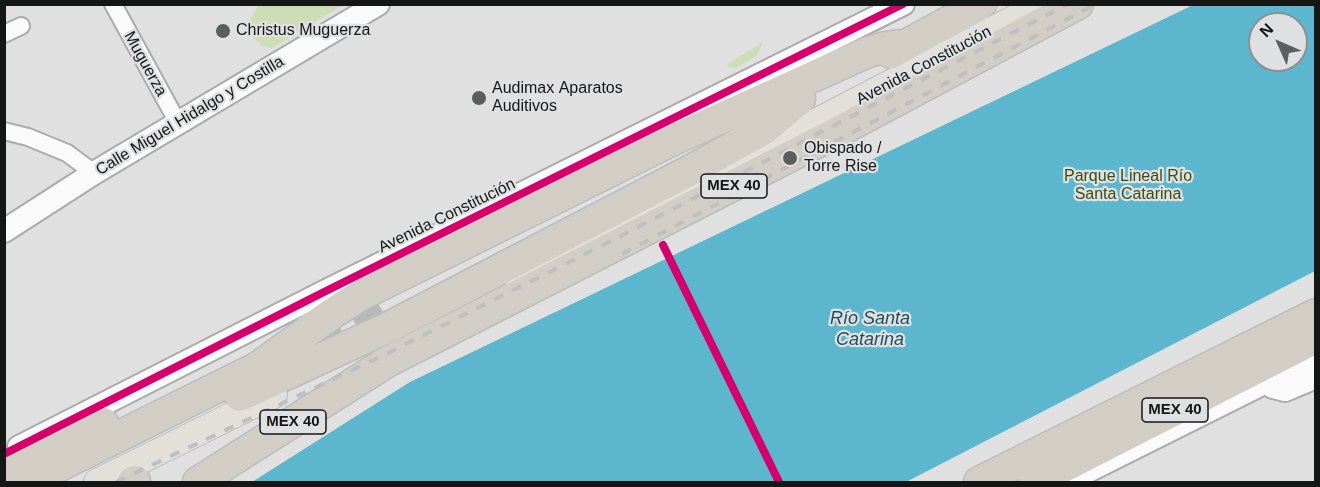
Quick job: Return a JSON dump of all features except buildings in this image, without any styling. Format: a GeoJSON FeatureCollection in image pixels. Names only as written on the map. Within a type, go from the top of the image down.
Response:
{"type":"FeatureCollection","features":[{"type":"Feature","properties":{"kind":"highway","name":"Avenida Constitución"},"geometry":{"type":"LineString","coordinates":[[387,306],[800,99],[981,4]]}},
{"type":"Feature","properties":{"kind":"highway","name":"Avenida Constitución"},"geometry":{"type":"LineString","coordinates":[[198,483],[387,362],[832,135],[1078,4]]}},
{"type":"Feature","properties":{"kind":"highway"},"geometry":{"type":"LineString","coordinates":[[27,483],[258,367],[361,295],[675,139],[866,52],[885,46],[908,44]]}},
{"type":"Feature","properties":{"kind":"highway"},"geometry":{"type":"LineString","coordinates":[[56,483],[387,328],[552,243],[749,139],[777,121],[800,99]]}},
{"type":"Feature","properties":{"kind":"highway","name":"MEX 40"},"geometry":{"type":"LineString","coordinates":[[979,483],[1316,315]]}},
{"type":"Feature","properties":{"kind":"highway"},"geometry":{"type":"LineString","coordinates":[[4,469],[138,406],[298,337]]}},
{"type":"Feature","properties":{"kind":"highway","name":"MEX 40"},"geometry":{"type":"LineString","coordinates":[[1034,483],[1316,338]]}},
{"type":"Feature","properties":{"kind":"main road","name":"Avenida Constitución"},"geometry":{"type":"LineString","coordinates":[[97,483],[565,253],[1042,4]]}},
{"type":"Feature","properties":{"kind":"street","name":"Muguerza"},"geometry":{"type":"LineString","coordinates":[[113,4],[178,123]]}},
{"type":"Feature","properties":{"kind":"street","name":"Avenida Constitución"},"geometry":{"type":"LineString","coordinates":[[4,454],[903,4]]}},
{"type":"Feature","properties":{"kind":"street","name":"Calle Miguel Hidalgo y Costilla"},"geometry":{"type":"LineString","coordinates":[[4,231],[94,173],[374,6]]}},
{"type":"Feature","properties":{"kind":"street"},"geometry":{"type":"LineString","coordinates":[[4,34],[21,26]]}},
{"type":"Feature","properties":{"kind":"street"},"geometry":{"type":"LineString","coordinates":[[4,131],[28,137],[67,153],[94,173]]}},
{"type":"Feature","properties":{"kind":"street"},"geometry":{"type":"LineString","coordinates":[[1066,483],[1316,357]]}},
{"type":"Feature","properties":{"kind":"street"},"geometry":{"type":"LineString","coordinates":[[1266,382],[1273,387],[1285,390],[1316,377]]}},
{"type":"Feature","properties":{"kind":"green space"},"geometry":{"type":"Polygon","coordinates":[[[341,4],[342,6],[272,48],[264,47],[254,38],[251,18],[258,5],[341,4]]]}},
{"type":"Feature","properties":{"kind":"green space"},"geometry":{"type":"Polygon","coordinates":[[[763,42],[757,56],[736,68],[730,68],[727,64],[763,42]]]}},
{"type":"Feature","properties":{"kind":"water","name":"Río Santa Catarina"},"geometry":{"type":"Polygon","coordinates":[[[1193,5],[1315,5],[1315,271],[906,482],[252,482],[410,382],[1193,5]]]}},
{"type":"Feature","properties":{"kind":"tunnel"},"geometry":{"type":"LineString","coordinates":[[318,349],[387,306]]}},
{"type":"Feature","properties":{"kind":"railway"},"geometry":{"type":"LineString","coordinates":[[116,482],[382,356],[609,242],[1068,4]]}},
{"type":"Feature","properties":{"kind":"railway"},"geometry":{"type":"LineString","coordinates":[[622,254],[1096,4]]}},
{"type":"Feature","properties":{"kind":"cycle path"},"geometry":{"type":"LineString","coordinates":[[4,454],[903,4]]}},
{"type":"Feature","properties":{"kind":"cycle path"},"geometry":{"type":"LineString","coordinates":[[663,245],[779,482]]}},
{"type":"Feature","properties":{"kind":"place","name":"Christus Muguerza"},"geometry":{"type":"Point","coordinates":[223,31]}},
{"type":"Feature","properties":{"kind":"place","name":"Audimax Aparatos Auditivos"},"geometry":{"type":"Point","coordinates":[479,98]}},
{"type":"Feature","properties":{"kind":"place","name":"Obispado / Torre Rise"},"geometry":{"type":"Point","coordinates":[790,158]}},
{"type":"Feature","properties":{"kind":"park label","name":"Parque Lineal Río Santa Catarina"},"geometry":{"type":"Point","coordinates":[1128,186]}}]}
